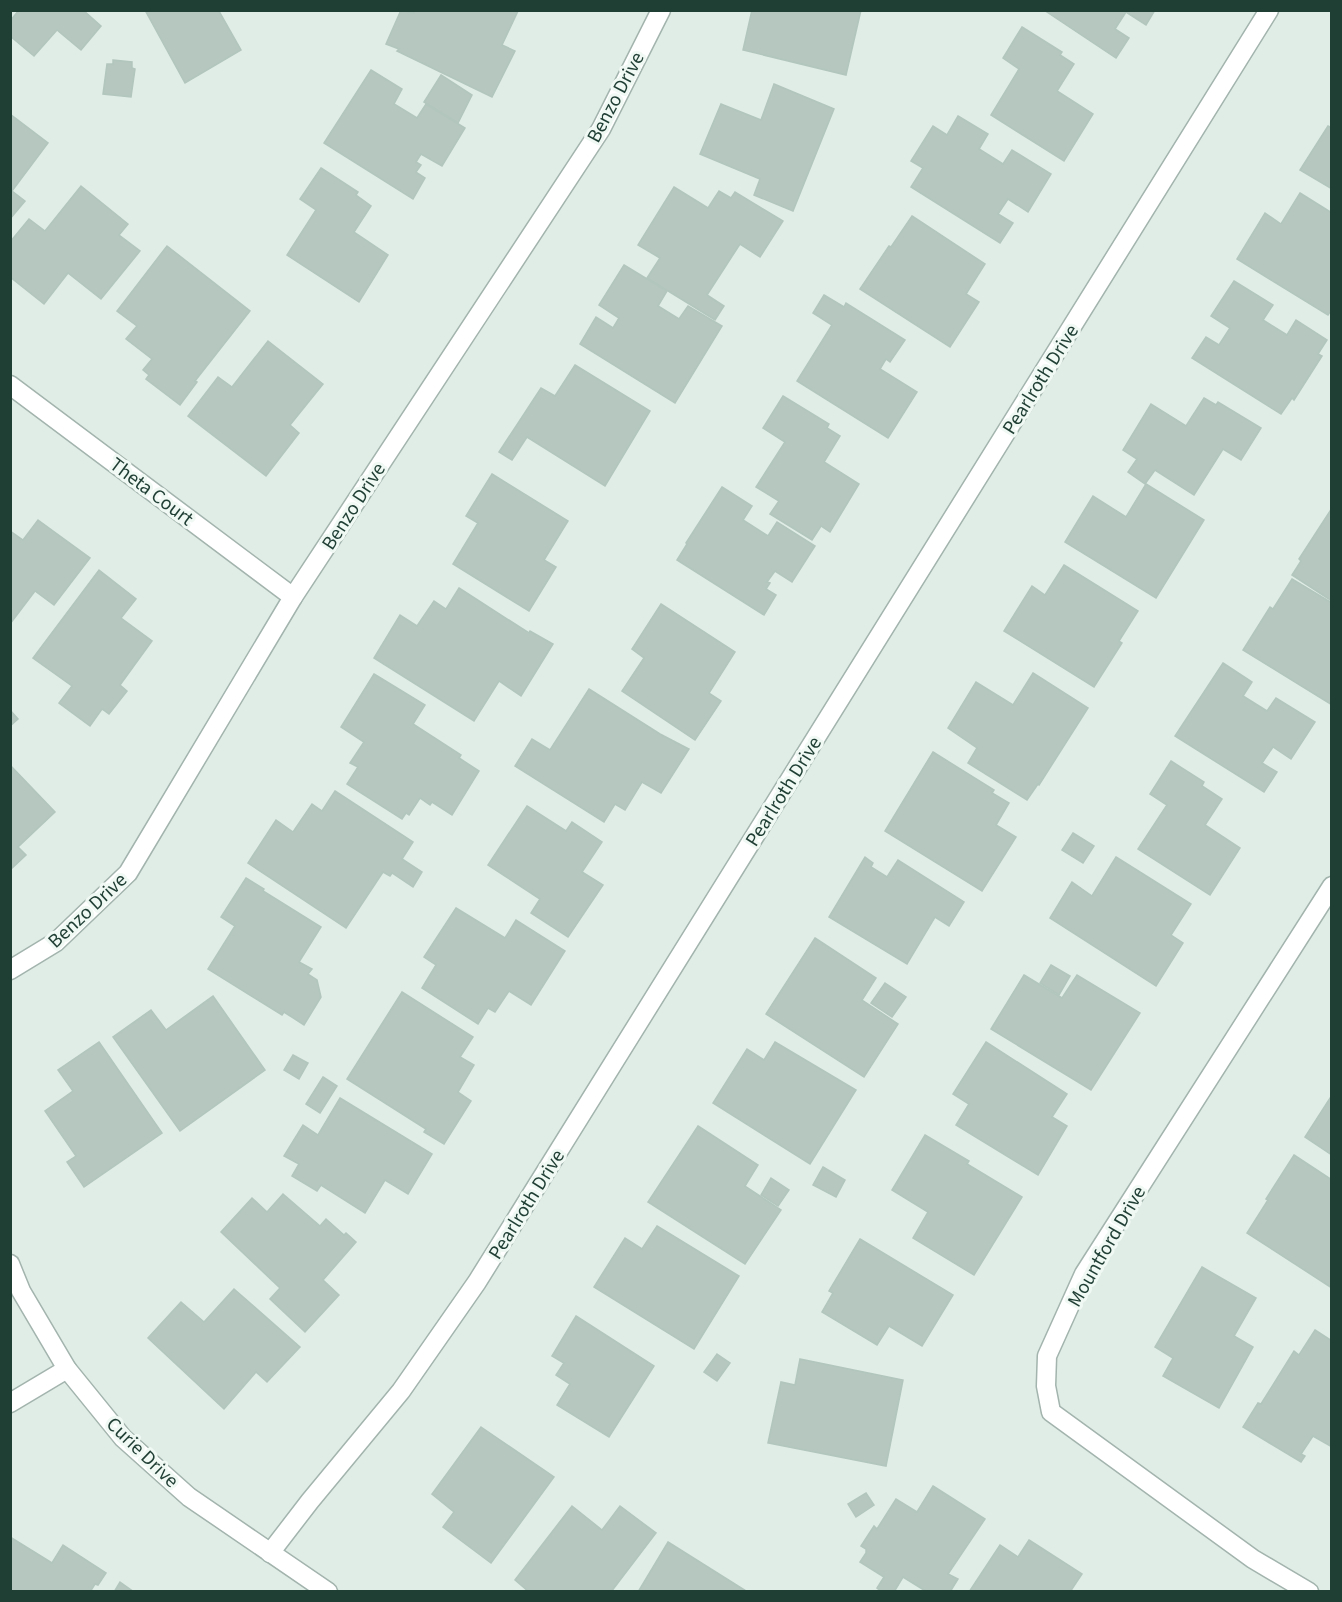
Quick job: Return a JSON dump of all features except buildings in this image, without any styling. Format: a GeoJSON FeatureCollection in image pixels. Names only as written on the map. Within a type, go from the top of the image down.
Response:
{"type":"FeatureCollection","features":[{"type":"Feature","properties":{"kind":"street","name":"Benzo Drive"},"geometry":{"type":"LineString","coordinates":[[10,970],[56,942],[128,873],[293,597],[601,129],[661,10]]}},
{"type":"Feature","properties":{"kind":"street","name":"Pearlroth Drive"},"geometry":{"type":"LineString","coordinates":[[270,1553],[401,1391],[477,1282],[1269,10]]}},
{"type":"Feature","properties":{"kind":"street","name":"Theta Court"},"geometry":{"type":"LineString","coordinates":[[10,385],[293,597]]}},
{"type":"Feature","properties":{"kind":"street","name":"Mountford Drive"},"geometry":{"type":"LineString","coordinates":[[1310,1592],[1253,1559],[1051,1412],[1046,1376],[1047,1356],[1084,1274],[1332,886]]}},
{"type":"Feature","properties":{"kind":"street","name":"Curie Drive"},"geometry":{"type":"LineString","coordinates":[[10,1264],[21,1291],[67,1369],[123,1438],[189,1497],[328,1592]]}},
{"type":"Feature","properties":{"kind":"street"},"geometry":{"type":"LineString","coordinates":[[10,1403],[67,1369]]}}]}
